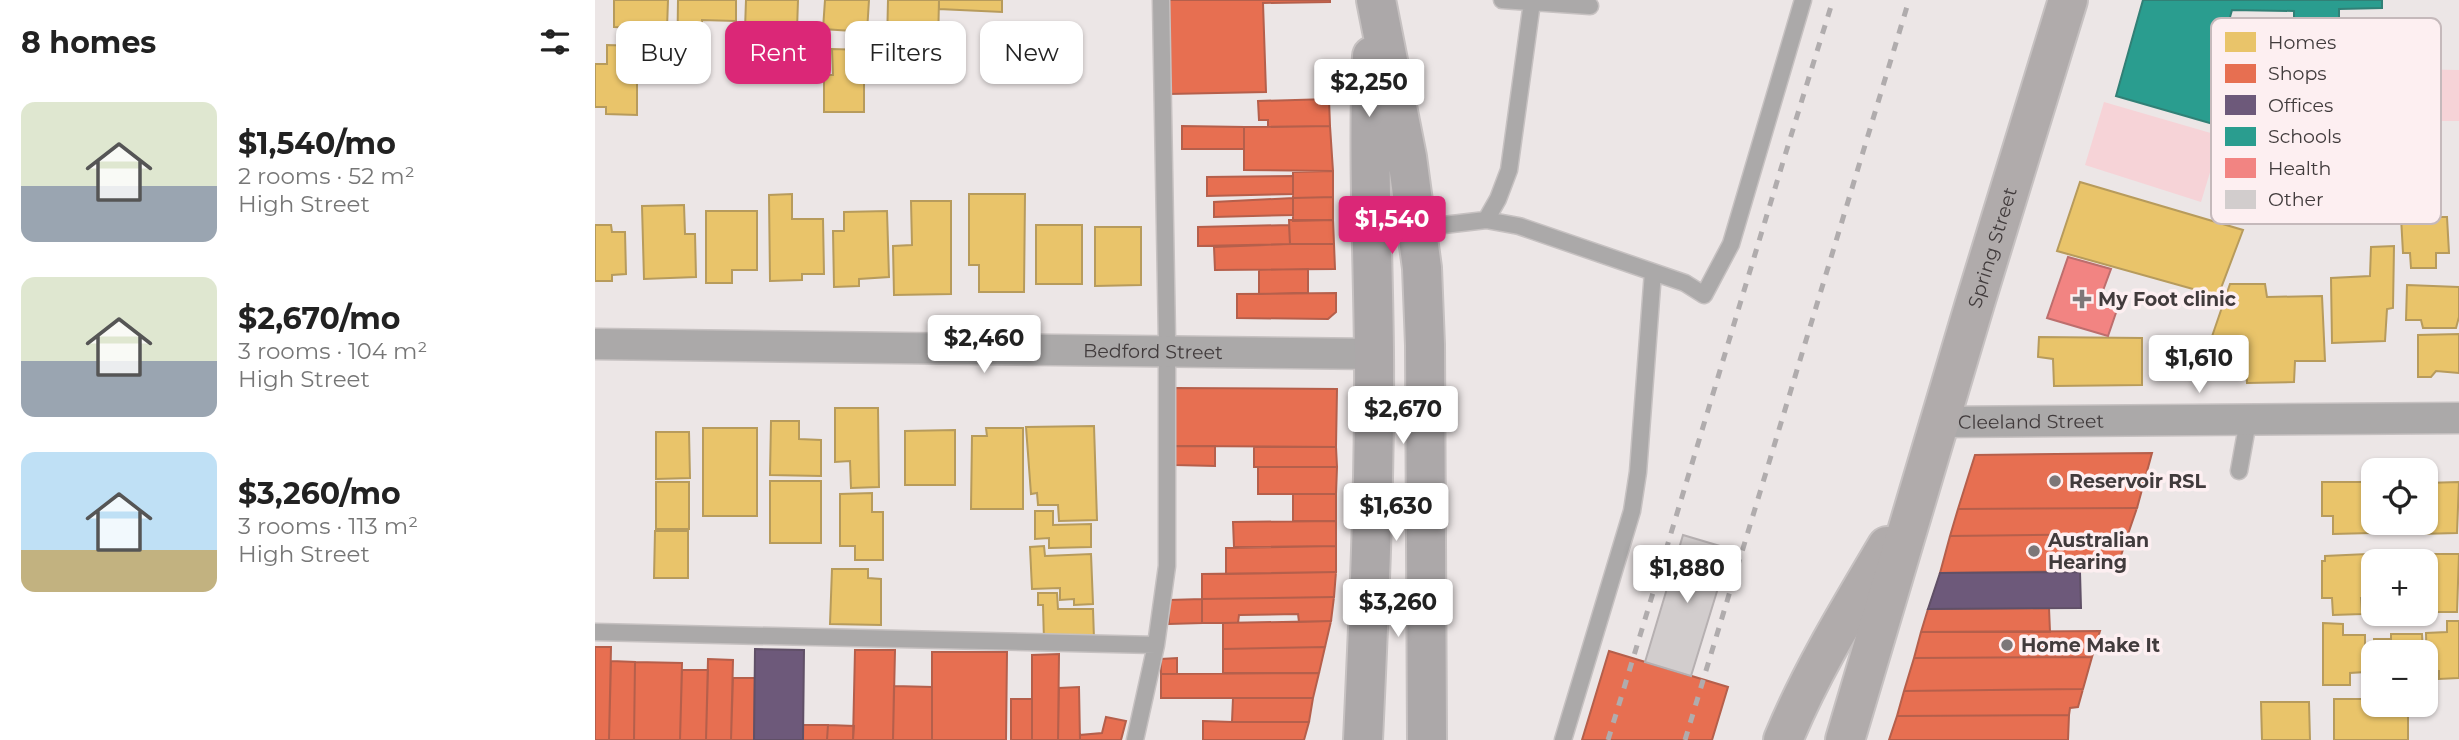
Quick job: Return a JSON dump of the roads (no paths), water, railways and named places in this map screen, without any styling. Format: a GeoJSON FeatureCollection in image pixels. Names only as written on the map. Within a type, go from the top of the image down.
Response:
{"type":"FeatureCollection","features":[{"type":"Feature","properties":{"kind":"main road"},"geometry":{"type":"LineString","coordinates":[[1363,740],[1373,536],[1374,354],[1369,135],[1375,0]]}},
{"type":"Feature","properties":{"kind":"main road"},"geometry":{"type":"LineString","coordinates":[[1375,0],[1418,228],[1425,345],[1427,740]]}},
{"type":"Feature","properties":{"kind":"main road","name":"Spring Street"},"geometry":{"type":"LineString","coordinates":[[1845,740],[2069,0]]}},
{"type":"Feature","properties":{"kind":"main road"},"geometry":{"type":"LineString","coordinates":[[1371,224],[1418,228]]}},
{"type":"Feature","properties":{"kind":"main road","name":"Spring Street"},"geometry":{"type":"LineString","coordinates":[[1783,740],[1799,700],[1821,657],[1918,493]]}},
{"type":"Feature","properties":{"kind":"main road"},"geometry":{"type":"LineString","coordinates":[[1821,657],[1867,662]]}},
{"type":"Feature","properties":{"kind":"street","name":"Bedford Street"},"geometry":{"type":"LineString","coordinates":[[595,344],[1374,354]]}},
{"type":"Feature","properties":{"kind":"street","name":"Cleeland Street"},"geometry":{"type":"LineString","coordinates":[[1940,422],[2459,418]]}},
{"type":"Feature","properties":{"kind":"lane"},"geometry":{"type":"LineString","coordinates":[[1135,740],[1156,645],[1167,566],[1167,351],[1161,0]]}},
{"type":"Feature","properties":{"kind":"lane"},"geometry":{"type":"LineString","coordinates":[[1502,0],[1590,6]]}},
{"type":"Feature","properties":{"kind":"lane"},"geometry":{"type":"LineString","coordinates":[[1418,228],[1486,220],[1519,226],[1685,282],[1704,295],[1731,244],[1803,0]]}},
{"type":"Feature","properties":{"kind":"lane"},"geometry":{"type":"LineString","coordinates":[[1486,220],[1504,184],[1510,163],[1532,2]]}},
{"type":"Feature","properties":{"kind":"lane"},"geometry":{"type":"LineString","coordinates":[[1563,740],[1632,511],[1638,472],[1653,272]]}},
{"type":"Feature","properties":{"kind":"lane"},"geometry":{"type":"LineString","coordinates":[[2239,471],[2248,421]]}},
{"type":"Feature","properties":{"kind":"lane"},"geometry":{"type":"LineString","coordinates":[[595,632],[1156,645]]}},
{"type":"Feature","properties":{"kind":"railway"},"geometry":{"type":"LineString","coordinates":[[1608,740],[1833,0]]}},
{"type":"Feature","properties":{"kind":"railway"},"geometry":{"type":"LineString","coordinates":[[1685,740],[1909,0]]}},
{"type":"Feature","properties":{"kind":"place","name":"My Foot clinic"},"geometry":{"type":"Point","coordinates":[2082,299]}},
{"type":"Feature","properties":{"kind":"place","name":"Reservoir RSL"},"geometry":{"type":"Point","coordinates":[2055,481]}},
{"type":"Feature","properties":{"kind":"place","name":"Australian Hearing"},"geometry":{"type":"Point","coordinates":[2034,551]}},
{"type":"Feature","properties":{"kind":"place","name":"Home Make It"},"geometry":{"type":"Point","coordinates":[2007,645]}}]}
